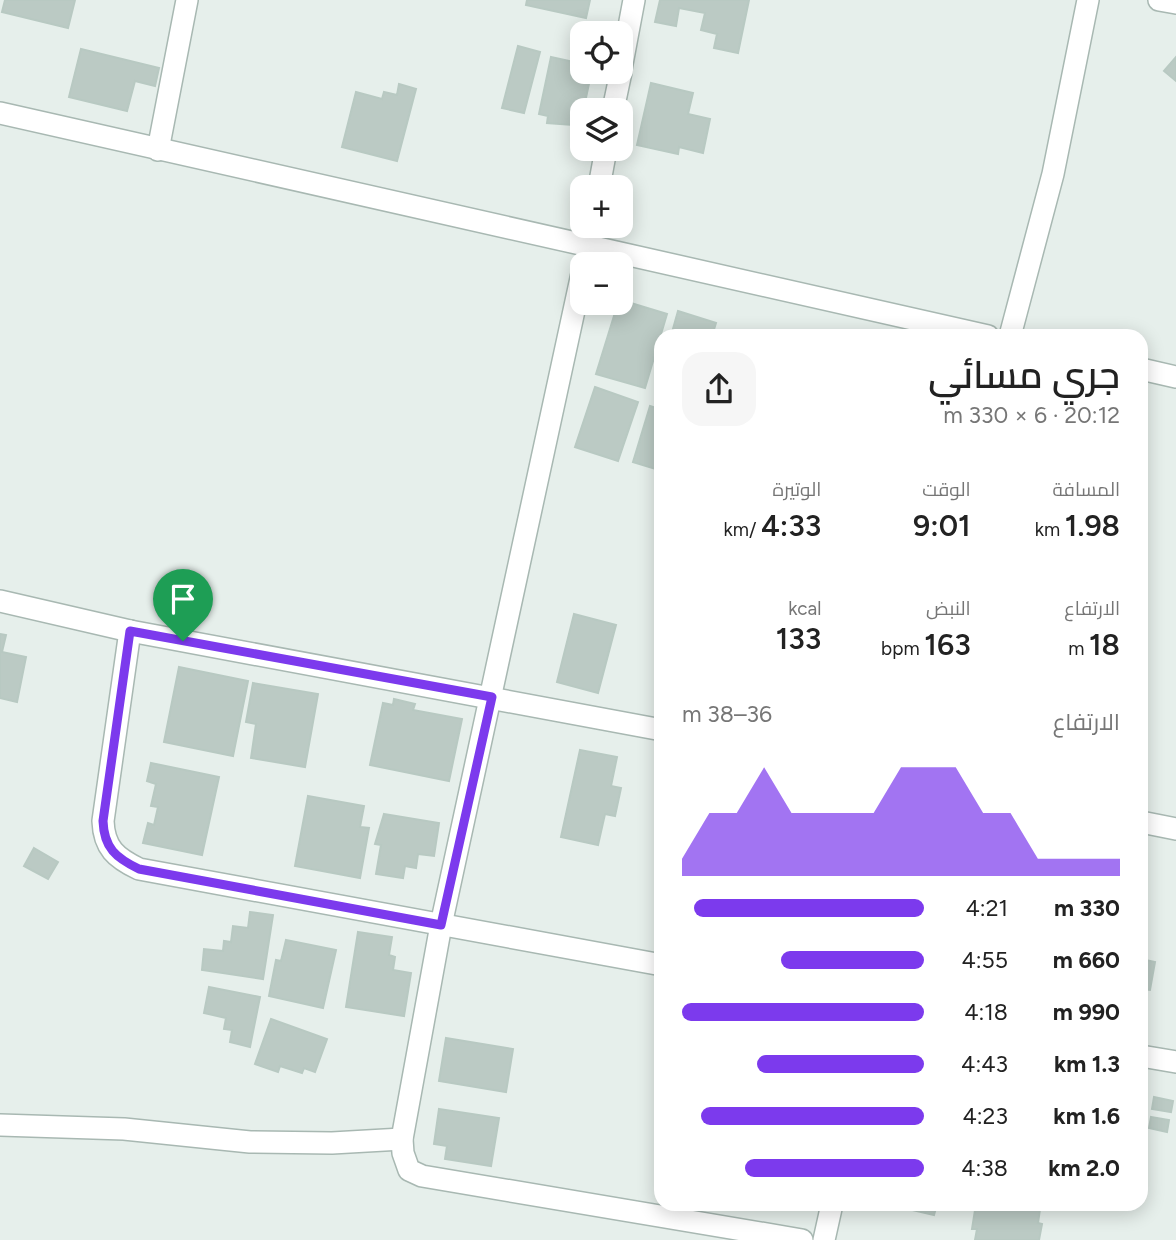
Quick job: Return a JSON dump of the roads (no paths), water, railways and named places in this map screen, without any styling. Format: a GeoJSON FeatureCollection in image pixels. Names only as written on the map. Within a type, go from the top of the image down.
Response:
{"type":"FeatureCollection","features":[{"type":"Feature","properties":{"kind":"street"},"geometry":{"type":"LineString","coordinates":[[158,150],[187,0]]}},
{"type":"Feature","properties":{"kind":"street"},"geometry":{"type":"LineString","coordinates":[[630,21],[634,0]]}},
{"type":"Feature","properties":{"kind":"street"},"geometry":{"type":"LineString","coordinates":[[1012,329],[1053,174],[1088,0]]}},
{"type":"Feature","properties":{"kind":"street"},"geometry":{"type":"LineString","coordinates":[[1159,0],[1176,4]]}},
{"type":"Feature","properties":{"kind":"street"},"geometry":{"type":"LineString","coordinates":[[0,113],[586,251],[955,329]]}},
{"type":"Feature","properties":{"kind":"street"},"geometry":{"type":"LineString","coordinates":[[586,251],[441,925],[402,1139],[403,1153],[409,1170],[422,1176],[654,1208]]}},
{"type":"Feature","properties":{"kind":"street"},"geometry":{"type":"LineString","coordinates":[[1148,371],[1176,377]]}},
{"type":"Feature","properties":{"kind":"street"},"geometry":{"type":"LineString","coordinates":[[0,601],[130,631],[654,728]]}},
{"type":"Feature","properties":{"kind":"street"},"geometry":{"type":"LineString","coordinates":[[130,631],[103,821],[107,847],[116,857],[139,869],[654,964]]}},
{"type":"Feature","properties":{"kind":"street"},"geometry":{"type":"LineString","coordinates":[[1148,823],[1176,829]]}},
{"type":"Feature","properties":{"kind":"street"},"geometry":{"type":"LineString","coordinates":[[1148,1057],[1176,1062]]}},
{"type":"Feature","properties":{"kind":"street"},"geometry":{"type":"LineString","coordinates":[[0,1125],[124,1129],[250,1142],[332,1143],[402,1139]]}},
{"type":"Feature","properties":{"kind":"street"},"geometry":{"type":"LineString","coordinates":[[824,1240],[830,1211]]}},
{"type":"Feature","properties":{"kind":"street"},"geometry":{"type":"LineString","coordinates":[[687,1212],[802,1240]]}}]}
